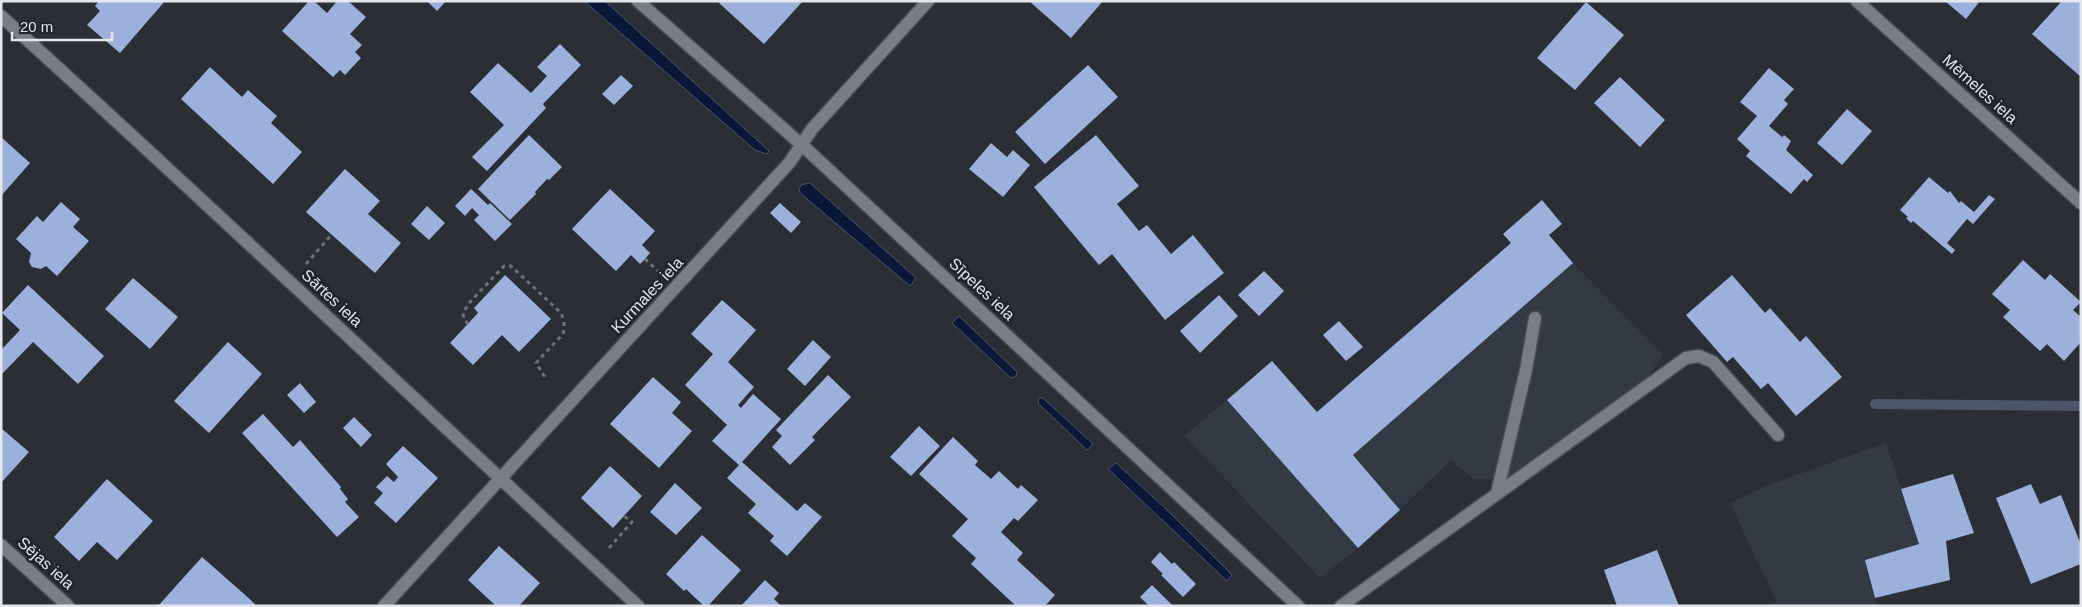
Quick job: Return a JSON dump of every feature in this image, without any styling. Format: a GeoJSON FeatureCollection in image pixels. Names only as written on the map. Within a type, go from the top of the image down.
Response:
{"type":"FeatureCollection","features":[{"type":"Feature","properties":{"kind":"street","name":"Sīpeles iela"},"geometry":{"type":"LineString","coordinates":[[638,1],[802,145],[1298,606]]}},
{"type":"Feature","properties":{"kind":"street","name":"Kurmales iela"},"geometry":{"type":"LineString","coordinates":[[384,606],[790,162],[812,129],[928,1]]}},
{"type":"Feature","properties":{"kind":"street","name":"Mēmeles iela"},"geometry":{"type":"LineString","coordinates":[[1857,1],[2081,203]]}},
{"type":"Feature","properties":{"kind":"street","name":"Sārtes iela"},"geometry":{"type":"LineString","coordinates":[[1,16],[290,281],[638,606]]}},
{"type":"Feature","properties":{"kind":"street"},"geometry":{"type":"LineString","coordinates":[[1497,493],[1526,370],[1534,318]]}},
{"type":"Feature","properties":{"kind":"street"},"geometry":{"type":"LineString","coordinates":[[1340,606],[1686,358],[1699,356],[1713,362],[1778,435]]}},
{"type":"Feature","properties":{"kind":"street","name":"Sējas iela"},"geometry":{"type":"LineString","coordinates":[[1,545],[68,606]]}},
{"type":"Feature","properties":{"kind":"path"},"geometry":{"type":"LineString","coordinates":[[290,281],[332,234]]}},
{"type":"Feature","properties":{"kind":"path"},"geometry":{"type":"LineString","coordinates":[[468,324],[464,319],[463,313],[470,302],[504,266],[511,266],[560,313],[564,320],[565,329],[563,334],[536,363],[546,377]]}},
{"type":"Feature","properties":{"kind":"path"},"geometry":{"type":"LineString","coordinates":[[595,566],[632,522],[624,516]]}},
{"type":"Feature","properties":{"kind":"shaded area"},"geometry":{"type":"Polygon","coordinates":[[[1573,263],[1663,354],[1645,382],[1516,478],[1473,479],[1451,460],[1400,510],[1353,455],[1573,263]]]}},
{"type":"Feature","properties":{"kind":"shaded area"},"geometry":{"type":"Polygon","coordinates":[[[1227,400],[1358,548],[1320,578],[1184,436],[1227,400]]]}},
{"type":"Feature","properties":{"kind":"shaded area"},"geometry":{"type":"Polygon","coordinates":[[[1886,443],[1919,544],[1865,560],[1877,606],[1767,606],[1777,602],[1731,503],[1768,485],[1886,443]]]}},
{"type":"Feature","properties":{"kind":"water"},"geometry":{"type":"Polygon","coordinates":[[[584,1],[605,1],[769,151],[767,154],[755,150],[584,1]]]}},
{"type":"Feature","properties":{"kind":"water"},"geometry":{"type":"Polygon","coordinates":[[[810,183],[916,278],[910,286],[800,193],[801,185],[810,183]]]}},
{"type":"Feature","properties":{"kind":"water"},"geometry":{"type":"Polygon","coordinates":[[[959,316],[1017,372],[1016,376],[1011,378],[952,323],[959,316]]]}},
{"type":"Feature","properties":{"kind":"water"},"geometry":{"type":"Polygon","coordinates":[[[1039,398],[1043,398],[1093,444],[1087,450],[1038,403],[1039,398]]]}},
{"type":"Feature","properties":{"kind":"water"},"geometry":{"type":"Polygon","coordinates":[[[1116,463],[1167,510],[1232,575],[1227,581],[1108,469],[1116,463]]]}},
{"type":"Feature","properties":{"kind":"building"},"geometry":{"type":"Polygon","coordinates":[[[99,1],[165,1],[120,53],[87,25],[100,11],[95,6],[99,1]]]}},
{"type":"Feature","properties":{"kind":"building"},"geometry":{"type":"Polygon","coordinates":[[[309,1],[314,1],[327,13],[337,1],[348,1],[366,17],[350,34],[362,45],[355,52],[361,58],[345,75],[340,70],[333,77],[282,31],[309,1]]]}},
{"type":"Feature","properties":{"kind":"building"},"geometry":{"type":"Polygon","coordinates":[[[427,1],[446,1],[437,11],[427,1]]]}},
{"type":"Feature","properties":{"kind":"building"},"geometry":{"type":"Polygon","coordinates":[[[721,1],[803,1],[764,44],[719,3],[721,1]]]}},
{"type":"Feature","properties":{"kind":"building"},"geometry":{"type":"Polygon","coordinates":[[[1029,1],[1103,1],[1071,38],[1029,1]]]}},
{"type":"Feature","properties":{"kind":"building"},"geometry":{"type":"Polygon","coordinates":[[[1945,1],[1980,1],[1966,19],[1945,1]]]}},
{"type":"Feature","properties":{"kind":"building"},"geometry":{"type":"Polygon","coordinates":[[[2062,1],[2081,1],[2081,77],[2032,34],[2062,1]]]}},
{"type":"Feature","properties":{"kind":"building"},"geometry":{"type":"Polygon","coordinates":[[[1586,2],[1624,35],[1575,90],[1537,58],[1586,2]]]}},
{"type":"Feature","properties":{"kind":"building"},"geometry":{"type":"Polygon","coordinates":[[[560,44],[581,65],[543,104],[546,108],[487,171],[472,157],[504,125],[470,92],[498,63],[531,93],[547,76],[537,67],[560,44]]]}},
{"type":"Feature","properties":{"kind":"building"},"geometry":{"type":"Polygon","coordinates":[[[1088,65],[1118,97],[1045,164],[1015,132],[1088,65]]]}},
{"type":"Feature","properties":{"kind":"building"},"geometry":{"type":"Polygon","coordinates":[[[210,67],[242,97],[248,90],[277,116],[271,123],[302,152],[273,184],[181,99],[210,67]]]}},
{"type":"Feature","properties":{"kind":"building"},"geometry":{"type":"Polygon","coordinates":[[[1769,68],[1794,89],[1784,100],[1788,104],[1769,126],[1782,137],[1780,140],[1784,135],[1791,141],[1786,150],[1813,175],[1807,182],[1804,179],[1791,194],[1746,156],[1750,151],[1737,139],[1757,116],[1740,102],[1769,68]]]}},
{"type":"Feature","properties":{"kind":"building"},"geometry":{"type":"Polygon","coordinates":[[[621,75],[633,86],[614,105],[602,94],[621,75]]]}},
{"type":"Feature","properties":{"kind":"building"},"geometry":{"type":"Polygon","coordinates":[[[1620,77],[1665,120],[1640,147],[1594,103],[1620,77]]]}},
{"type":"Feature","properties":{"kind":"building"},"geometry":{"type":"Polygon","coordinates":[[[1847,109],[1872,131],[1842,165],[1817,143],[1847,109]]]}},
{"type":"Feature","properties":{"kind":"building"},"geometry":{"type":"Polygon","coordinates":[[[529,135],[562,167],[549,180],[547,179],[535,192],[536,194],[510,220],[478,189],[529,135]]]}},
{"type":"Feature","properties":{"kind":"building"},"geometry":{"type":"Polygon","coordinates":[[[1096,135],[1139,186],[1117,204],[1139,231],[1147,225],[1171,254],[1193,235],[1224,273],[1165,320],[1112,254],[1099,265],[1034,187],[1096,135]]]}},
{"type":"Feature","properties":{"kind":"building"},"geometry":{"type":"Polygon","coordinates":[[[1,137],[30,163],[1,196],[1,137]]]}},
{"type":"Feature","properties":{"kind":"building"},"geometry":{"type":"Polygon","coordinates":[[[991,143],[1007,157],[1013,150],[1030,165],[1003,197],[969,169],[991,143]]]}},
{"type":"Feature","properties":{"kind":"building"},"geometry":{"type":"Polygon","coordinates":[[[345,169],[380,201],[368,214],[401,243],[375,273],[306,212],[345,169]]]}},
{"type":"Feature","properties":{"kind":"building"},"geometry":{"type":"Polygon","coordinates":[[[1929,177],[1948,193],[1950,191],[1959,203],[1961,201],[1974,212],[1989,195],[1995,199],[1973,224],[1967,219],[1947,243],[1955,250],[1952,254],[1913,221],[1911,223],[1906,218],[1908,217],[1900,210],[1929,177]]]}},
{"type":"Feature","properties":{"kind":"building"},"geometry":{"type":"Polygon","coordinates":[[[471,189],[488,205],[490,203],[512,224],[495,241],[474,220],[479,215],[472,208],[465,216],[455,206],[471,189]]]}},
{"type":"Feature","properties":{"kind":"building"},"geometry":{"type":"Polygon","coordinates":[[[610,189],[655,231],[642,245],[650,253],[645,259],[640,264],[631,255],[616,271],[572,229],[610,189]]]}},
{"type":"Feature","properties":{"kind":"building"},"geometry":{"type":"Polygon","coordinates":[[[1542,200],[1562,224],[1549,235],[1573,263],[1353,455],[1400,510],[1358,548],[1227,400],[1272,361],[1317,412],[1511,243],[1503,234],[1542,200]]]}},
{"type":"Feature","properties":{"kind":"building"},"geometry":{"type":"Polygon","coordinates":[[[61,202],[80,219],[73,227],[89,241],[57,276],[46,266],[41,269],[32,267],[29,262],[31,253],[16,239],[37,216],[43,222],[61,202]]]}},
{"type":"Feature","properties":{"kind":"building"},"geometry":{"type":"Polygon","coordinates":[[[780,203],[801,222],[791,233],[770,213],[780,203]]]}},
{"type":"Feature","properties":{"kind":"building"},"geometry":{"type":"Polygon","coordinates":[[[427,206],[445,223],[429,240],[411,224],[427,206]]]}},
{"type":"Feature","properties":{"kind":"building"},"geometry":{"type":"Polygon","coordinates":[[[2023,260],[2045,280],[2050,274],[2081,302],[2073,310],[2081,317],[2081,342],[2064,361],[2047,344],[2040,351],[2003,317],[2010,310],[1992,294],[2023,260]]]}},
{"type":"Feature","properties":{"kind":"building"},"geometry":{"type":"Polygon","coordinates":[[[1264,271],[1284,291],[1259,316],[1238,295],[1264,271]]]}},
{"type":"Feature","properties":{"kind":"building"},"geometry":{"type":"Polygon","coordinates":[[[505,275],[551,319],[519,352],[502,335],[473,365],[450,343],[478,313],[474,308],[505,275]]]}},
{"type":"Feature","properties":{"kind":"building"},"geometry":{"type":"Polygon","coordinates":[[[1732,275],[1765,313],[1770,308],[1800,342],[1806,336],[1842,377],[1796,416],[1768,383],[1761,389],[1733,357],[1727,362],[1686,315],[1732,275]]]}},
{"type":"Feature","properties":{"kind":"building"},"geometry":{"type":"Polygon","coordinates":[[[133,278],[178,317],[150,349],[105,309],[133,278]]]}},
{"type":"Feature","properties":{"kind":"building"},"geometry":{"type":"Polygon","coordinates":[[[28,285],[104,356],[78,384],[33,342],[1,375],[1,350],[20,330],[2,313],[28,285]]]}},
{"type":"Feature","properties":{"kind":"building"},"geometry":{"type":"Polygon","coordinates":[[[1219,295],[1238,316],[1200,353],[1180,331],[1219,295]]]}},
{"type":"Feature","properties":{"kind":"building"},"geometry":{"type":"Polygon","coordinates":[[[722,300],[756,330],[728,362],[754,387],[738,405],[741,408],[753,394],[781,419],[742,462],[797,511],[805,503],[822,517],[787,556],[770,541],[774,536],[748,513],[756,504],[727,478],[739,465],[712,441],[727,425],[685,385],[713,354],[691,334],[722,300]]]}},
{"type":"Feature","properties":{"kind":"building"},"geometry":{"type":"Polygon","coordinates":[[[1339,321],[1363,347],[1346,361],[1323,335],[1339,321]]]}},
{"type":"Feature","properties":{"kind":"building"},"geometry":{"type":"Polygon","coordinates":[[[813,340],[831,357],[805,386],[787,369],[813,340]]]}},
{"type":"Feature","properties":{"kind":"building"},"geometry":{"type":"Polygon","coordinates":[[[228,342],[262,374],[209,433],[174,401],[228,342]]]}},
{"type":"Feature","properties":{"kind":"building"},"geometry":{"type":"Polygon","coordinates":[[[828,375],[851,397],[812,437],[815,440],[790,465],[772,447],[782,436],[776,430],[828,375]]]}},
{"type":"Feature","properties":{"kind":"building"},"geometry":{"type":"Polygon","coordinates":[[[653,377],[681,402],[672,413],[692,431],[659,468],[610,424],[653,377]]]}},
{"type":"Feature","properties":{"kind":"building"},"geometry":{"type":"Polygon","coordinates":[[[300,383],[316,402],[304,413],[287,395],[300,383]]]}},
{"type":"Feature","properties":{"kind":"building"},"geometry":{"type":"Polygon","coordinates":[[[263,414],[293,447],[300,440],[341,487],[340,489],[348,499],[345,502],[359,517],[337,537],[242,433],[263,414]]]}},
{"type":"Feature","properties":{"kind":"building"},"geometry":{"type":"Polygon","coordinates":[[[354,417],[372,435],[361,447],[343,428],[354,417]]]}},
{"type":"Feature","properties":{"kind":"building"},"geometry":{"type":"Polygon","coordinates":[[[919,426],[940,446],[911,476],[890,457],[919,426]]]}},
{"type":"Feature","properties":{"kind":"building"},"geometry":{"type":"Polygon","coordinates":[[[1,428],[29,452],[1,483],[1,428]]]}},
{"type":"Feature","properties":{"kind":"building"},"geometry":{"type":"Polygon","coordinates":[[[953,437],[978,461],[975,465],[991,479],[999,471],[1018,489],[1021,485],[1038,500],[1018,521],[1014,518],[1001,532],[1023,553],[1017,560],[1055,595],[1045,606],[1016,606],[971,564],[976,558],[952,536],[968,519],[919,474],[953,437]]]}},
{"type":"Feature","properties":{"kind":"building"},"geometry":{"type":"Polygon","coordinates":[[[403,446],[438,478],[396,523],[374,503],[383,493],[376,487],[387,476],[394,482],[398,477],[386,464],[403,446]]]}},
{"type":"Feature","properties":{"kind":"building"},"geometry":{"type":"Polygon","coordinates":[[[610,466],[642,496],[613,528],[581,498],[610,466]]]}},
{"type":"Feature","properties":{"kind":"building"},"geometry":{"type":"Polygon","coordinates":[[[1953,474],[1974,533],[1946,541],[1950,580],[1875,598],[1865,560],[1919,544],[1901,489],[1953,474]]]}},
{"type":"Feature","properties":{"kind":"building"},"geometry":{"type":"Polygon","coordinates":[[[107,479],[153,521],[117,560],[97,542],[79,561],[54,537],[107,479]]]}},
{"type":"Feature","properties":{"kind":"building"},"geometry":{"type":"Polygon","coordinates":[[[675,483],[702,508],[676,535],[650,512],[675,483]]]}},
{"type":"Feature","properties":{"kind":"building"},"geometry":{"type":"Polygon","coordinates":[[[2031,484],[2040,504],[2061,495],[2081,545],[2081,564],[2031,584],[1996,498],[2031,484]]]}},
{"type":"Feature","properties":{"kind":"building"},"geometry":{"type":"Polygon","coordinates":[[[702,535],[741,570],[708,606],[704,606],[686,589],[684,591],[666,574],[702,535]]]}},
{"type":"Feature","properties":{"kind":"building"},"geometry":{"type":"Polygon","coordinates":[[[499,546],[540,583],[519,606],[496,606],[468,580],[499,546]]]}},
{"type":"Feature","properties":{"kind":"building"},"geometry":{"type":"Polygon","coordinates":[[[1657,550],[1679,606],[1617,606],[1604,570],[1657,550]]]}},
{"type":"Feature","properties":{"kind":"building"},"geometry":{"type":"Polygon","coordinates":[[[1160,552],[1172,564],[1174,562],[1196,584],[1183,597],[1151,562],[1160,552]]]}},
{"type":"Feature","properties":{"kind":"building"},"geometry":{"type":"Polygon","coordinates":[[[202,557],[243,593],[257,606],[158,606],[202,557]]]}},
{"type":"Feature","properties":{"kind":"building"},"geometry":{"type":"Polygon","coordinates":[[[765,580],[779,593],[774,599],[781,606],[741,606],[765,580]]]}},
{"type":"Feature","properties":{"kind":"building"},"geometry":{"type":"Polygon","coordinates":[[[1152,585],[1173,606],[1149,606],[1140,597],[1152,585]]]}},
{"type":"Feature","properties":{"kind":"waterway"},"geometry":{"type":"LineString","coordinates":[[1875,404],[2081,406]]}}]}
